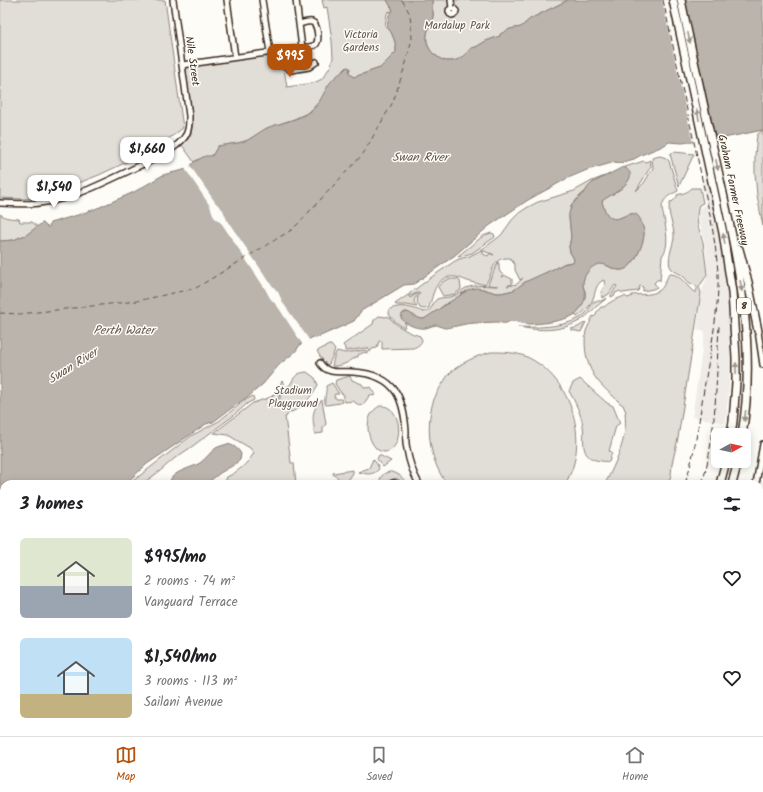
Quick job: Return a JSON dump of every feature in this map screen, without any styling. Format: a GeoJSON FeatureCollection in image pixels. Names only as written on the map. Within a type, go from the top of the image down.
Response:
{"type":"FeatureCollection","features":[{"type":"Feature","properties":{"kind":"highway","name":"Graham Farmer Freeway"},"geometry":{"type":"LineString","coordinates":[[673,0],[723,232],[730,275],[736,358],[736,382],[732,428]]}},
{"type":"Feature","properties":{"kind":"highway","name":"Graham Farmer Freeway"},"geometry":{"type":"LineString","coordinates":[[680,0],[720,179],[738,267],[745,314],[748,376],[746,411],[743,428]]}},
{"type":"Feature","properties":{"kind":"highway"},"geometry":{"type":"LineString","coordinates":[[720,179],[745,271],[758,331]]}},
{"type":"Feature","properties":{"kind":"highway"},"geometry":{"type":"LineString","coordinates":[[721,480],[724,468]]}},
{"type":"Feature","properties":{"kind":"highway"},"geometry":{"type":"LineString","coordinates":[[733,480],[737,468]]}},
{"type":"Feature","properties":{"kind":"street","name":"Nile Street"},"geometry":{"type":"LineString","coordinates":[[0,203],[38,204],[78,193],[123,174],[158,156],[176,146],[184,138],[189,125],[189,116],[173,0]]}},
{"type":"Feature","properties":{"kind":"street"},"geometry":{"type":"LineString","coordinates":[[227,0],[235,57]]}},
{"type":"Feature","properties":{"kind":"street"},"geometry":{"type":"LineString","coordinates":[[262,0],[270,52]]}},
{"type":"Feature","properties":{"kind":"street"},"geometry":{"type":"LineString","coordinates":[[296,0],[302,48]]}},
{"type":"Feature","properties":{"kind":"street"},"geometry":{"type":"LineString","coordinates":[[451,0],[452,8]]}},
{"type":"Feature","properties":{"kind":"street"},"geometry":{"type":"LineString","coordinates":[[182,65],[314,46],[318,41],[316,26],[314,23],[299,24]]}},
{"type":"Feature","properties":{"kind":"street"},"geometry":{"type":"LineString","coordinates":[[283,50],[288,69],[291,70],[309,67],[316,62]]}},
{"type":"Feature","properties":{"kind":"street"},"geometry":{"type":"LineString","coordinates":[[758,331],[763,365]]}},
{"type":"Feature","properties":{"kind":"street"},"geometry":{"type":"LineString","coordinates":[[320,363],[322,367],[329,371],[366,373],[378,377],[388,383],[396,392],[401,403],[404,416],[406,448],[417,480]]}},
{"type":"Feature","properties":{"kind":"street"},"geometry":{"type":"LineString","coordinates":[[757,480],[763,444]]}},
{"type":"Feature","properties":{"kind":"shaded area"},"geometry":{"type":"Polygon","coordinates":[[[707,182],[717,222],[723,256],[730,320],[731,372],[726,423],[692,417],[705,331],[697,329],[702,291],[708,274],[705,244],[698,216],[699,211],[706,205],[701,183],[707,182]]]}},
{"type":"Feature","properties":{"kind":"green space"},"geometry":{"type":"Polygon","coordinates":[[[0,0],[165,0],[183,128],[160,145],[144,154],[99,175],[43,197],[23,199],[0,198],[0,0]]]}},
{"type":"Feature","properties":{"kind":"green space","name":"Victoria Gardens"},"geometry":{"type":"Polygon","coordinates":[[[322,0],[387,0],[393,10],[390,12],[389,11],[387,14],[385,26],[391,32],[394,39],[396,52],[380,68],[357,76],[353,77],[349,72],[350,68],[347,67],[326,90],[322,98],[309,112],[294,119],[267,128],[248,140],[218,146],[212,156],[199,159],[194,162],[182,145],[191,133],[193,123],[186,72],[187,68],[226,61],[265,56],[270,57],[276,54],[278,56],[280,69],[284,69],[287,87],[313,83],[322,79],[330,67],[333,58],[327,7],[324,8],[322,0]]]}},
{"type":"Feature","properties":{"kind":"green space","name":"Mardalup Park"},"geometry":{"type":"Polygon","coordinates":[[[432,0],[568,0],[530,19],[521,27],[510,29],[500,36],[471,48],[466,54],[455,61],[445,61],[440,59],[429,49],[427,42],[427,35],[433,16],[432,0]]]}},
{"type":"Feature","properties":{"kind":"green space"},"geometry":{"type":"Polygon","coordinates":[[[763,130],[763,227],[757,195],[755,155],[757,135],[763,130]]]}},
{"type":"Feature","properties":{"kind":"green space"},"geometry":{"type":"Polygon","coordinates":[[[674,152],[694,154],[679,186],[670,154],[674,152]]]}},
{"type":"Feature","properties":{"kind":"green space"},"geometry":{"type":"Polygon","coordinates":[[[660,156],[669,161],[678,191],[667,197],[662,205],[667,243],[662,256],[660,281],[658,279],[654,283],[657,287],[643,291],[643,287],[640,286],[638,291],[622,293],[620,291],[611,297],[617,286],[615,285],[609,294],[602,298],[601,292],[605,285],[604,280],[601,281],[597,286],[589,306],[577,317],[575,314],[580,308],[585,294],[583,280],[589,269],[593,265],[601,264],[620,270],[625,269],[633,262],[643,239],[643,226],[636,215],[627,215],[618,219],[610,218],[602,202],[603,200],[622,188],[625,167],[650,160],[651,166],[636,191],[644,183],[653,168],[652,158],[660,156]]]}},
{"type":"Feature","properties":{"kind":"green space"},"geometry":{"type":"Polygon","coordinates":[[[605,176],[592,183],[571,206],[569,217],[571,237],[569,247],[574,259],[573,262],[565,263],[525,282],[515,290],[496,293],[483,289],[462,293],[457,298],[424,319],[404,312],[404,322],[406,324],[404,328],[389,315],[390,309],[399,307],[407,307],[424,312],[427,311],[431,309],[437,299],[455,295],[466,288],[478,286],[498,286],[488,284],[498,262],[500,272],[503,275],[502,277],[504,275],[512,279],[512,285],[517,284],[523,278],[520,280],[515,270],[515,265],[510,258],[504,258],[496,263],[485,285],[473,283],[456,277],[449,277],[444,279],[436,286],[429,308],[420,308],[417,302],[418,296],[415,298],[414,302],[417,307],[395,304],[408,295],[410,298],[417,294],[419,295],[420,293],[410,296],[409,294],[455,261],[470,256],[499,237],[512,220],[528,207],[538,202],[574,191],[605,176]],[[481,250],[483,251],[483,254],[488,256],[490,253],[481,250]]]}},
{"type":"Feature","properties":{"kind":"green space"},"geometry":{"type":"Polygon","coordinates":[[[692,188],[700,188],[703,203],[699,205],[697,217],[703,242],[707,275],[699,287],[701,293],[671,475],[669,480],[607,480],[623,441],[626,412],[623,405],[600,384],[591,370],[585,344],[586,331],[593,316],[594,317],[597,314],[596,313],[601,307],[604,307],[614,300],[625,296],[627,298],[631,297],[632,295],[657,292],[663,286],[669,274],[679,277],[691,290],[696,292],[696,286],[672,269],[669,262],[674,233],[669,205],[671,201],[672,202],[677,197],[677,195],[687,192],[692,188]]]}},
{"type":"Feature","properties":{"kind":"green space"},"geometry":{"type":"Polygon","coordinates":[[[0,214],[7,218],[19,219],[20,222],[32,222],[38,227],[29,234],[14,240],[0,241],[0,214]]]}},
{"type":"Feature","properties":{"kind":"green space"},"geometry":{"type":"Polygon","coordinates":[[[491,233],[494,234],[495,237],[472,253],[458,257],[483,236],[491,233]]]}},
{"type":"Feature","properties":{"kind":"green space"},"geometry":{"type":"Polygon","coordinates":[[[449,279],[458,279],[460,281],[461,289],[455,294],[443,296],[438,287],[442,282],[449,279]]]}},
{"type":"Feature","properties":{"kind":"green space"},"geometry":{"type":"Polygon","coordinates":[[[607,298],[581,320],[566,327],[542,330],[518,327],[544,327],[571,322],[585,314],[594,301],[601,301],[607,298]]]}},
{"type":"Feature","properties":{"kind":"green space"},"geometry":{"type":"Polygon","coordinates":[[[379,316],[388,316],[401,328],[420,336],[422,340],[421,342],[418,346],[413,348],[382,349],[382,341],[379,341],[377,348],[372,349],[370,352],[368,348],[345,351],[343,345],[373,324],[374,320],[379,316]]]}},
{"type":"Feature","properties":{"kind":"green space"},"geometry":{"type":"Polygon","coordinates":[[[586,322],[581,332],[571,330],[571,329],[586,322]]]}},
{"type":"Feature","properties":{"kind":"green space"},"geometry":{"type":"Polygon","coordinates":[[[331,345],[335,350],[328,365],[322,361],[323,360],[317,351],[331,345]]]}},
{"type":"Feature","properties":{"kind":"green space"},"geometry":{"type":"Polygon","coordinates":[[[365,350],[368,353],[365,352],[358,355],[358,357],[342,365],[332,366],[337,351],[345,353],[365,350]]]}},
{"type":"Feature","properties":{"kind":"green space"},"geometry":{"type":"Polygon","coordinates":[[[491,352],[505,352],[523,355],[543,367],[556,380],[566,395],[573,413],[576,431],[576,449],[573,467],[567,480],[444,480],[433,456],[429,434],[429,423],[434,400],[450,373],[469,360],[491,352]]]}},
{"type":"Feature","properties":{"kind":"green space","name":"Stadium Playground"},"geometry":{"type":"Polygon","coordinates":[[[307,372],[315,378],[318,385],[310,397],[300,408],[291,412],[281,407],[280,397],[284,388],[290,385],[293,379],[300,373],[307,372]]]}},
{"type":"Feature","properties":{"kind":"green space"},"geometry":{"type":"Polygon","coordinates":[[[350,376],[352,380],[362,384],[364,387],[371,387],[375,393],[374,396],[369,396],[363,405],[360,406],[353,401],[345,402],[343,398],[344,395],[335,384],[336,380],[350,376]]]}},
{"type":"Feature","properties":{"kind":"green space"},"geometry":{"type":"Polygon","coordinates":[[[580,379],[607,403],[613,406],[620,423],[616,426],[609,451],[612,452],[609,462],[593,459],[585,452],[582,421],[578,408],[569,391],[573,383],[580,379]]]}},
{"type":"Feature","properties":{"kind":"green space"},"geometry":{"type":"Polygon","coordinates":[[[282,381],[285,385],[281,389],[278,400],[280,407],[289,412],[285,417],[291,463],[294,463],[296,480],[226,480],[227,477],[249,461],[254,453],[250,448],[228,435],[214,433],[253,403],[271,397],[277,391],[282,381]]]}},
{"type":"Feature","properties":{"kind":"green space"},"geometry":{"type":"Polygon","coordinates":[[[332,383],[339,394],[335,394],[334,397],[341,399],[342,402],[326,405],[326,386],[332,383]]]}},
{"type":"Feature","properties":{"kind":"green space"},"geometry":{"type":"Polygon","coordinates":[[[253,396],[254,400],[248,403],[148,480],[134,480],[191,436],[219,421],[245,400],[253,396]]]}},
{"type":"Feature","properties":{"kind":"green space"},"geometry":{"type":"Polygon","coordinates":[[[322,400],[326,424],[323,428],[323,433],[315,434],[313,416],[318,404],[322,400]]]}},
{"type":"Feature","properties":{"kind":"green space"},"geometry":{"type":"Polygon","coordinates":[[[380,406],[388,407],[393,412],[397,419],[399,428],[396,444],[385,452],[376,448],[369,437],[368,431],[371,414],[380,406]]]}},
{"type":"Feature","properties":{"kind":"green space"},"geometry":{"type":"Polygon","coordinates":[[[379,455],[391,461],[383,467],[377,459],[379,455]]]}},
{"type":"Feature","properties":{"kind":"green space"},"geometry":{"type":"Polygon","coordinates":[[[373,459],[379,469],[377,471],[369,474],[358,472],[369,468],[373,459]]]}},
{"type":"Feature","properties":{"kind":"green space"},"geometry":{"type":"Polygon","coordinates":[[[353,470],[353,473],[348,480],[340,480],[333,473],[353,470]]]}},
{"type":"Feature","properties":{"kind":"green space"},"geometry":{"type":"Polygon","coordinates":[[[387,473],[396,473],[404,480],[380,480],[382,475],[387,473]]]}},
{"type":"Feature","properties":{"kind":"water"},"geometry":{"type":"Polygon","coordinates":[[[387,0],[432,0],[433,16],[427,33],[427,44],[432,53],[438,57],[444,60],[455,61],[466,54],[471,48],[500,36],[500,34],[510,29],[521,27],[530,19],[568,0],[763,0],[763,130],[724,138],[714,135],[691,142],[669,142],[634,159],[620,163],[615,162],[587,170],[568,178],[528,200],[489,226],[454,256],[414,284],[404,285],[361,311],[354,321],[316,338],[313,337],[300,345],[295,352],[279,365],[263,384],[248,397],[213,422],[206,424],[147,464],[129,480],[0,480],[0,241],[14,240],[26,235],[42,223],[49,227],[50,223],[100,207],[134,192],[163,175],[189,168],[194,162],[205,156],[212,156],[218,146],[248,140],[269,127],[296,119],[310,112],[317,105],[333,79],[347,67],[350,68],[349,72],[353,77],[357,76],[380,68],[396,52],[394,39],[387,27],[389,15],[393,10],[387,0]]]}},
{"type":"Feature","properties":{"kind":"water"},"geometry":{"type":"Polygon","coordinates":[[[623,167],[630,173],[628,181],[621,189],[602,202],[606,213],[611,218],[616,219],[627,215],[637,215],[644,230],[644,238],[637,256],[629,267],[619,270],[606,265],[597,264],[586,274],[583,283],[585,295],[584,300],[581,308],[574,315],[559,320],[540,323],[527,324],[511,321],[507,323],[471,323],[446,328],[437,325],[424,328],[416,327],[408,324],[401,318],[402,314],[407,312],[424,319],[468,290],[476,288],[496,293],[514,290],[525,282],[563,264],[573,262],[574,259],[569,247],[571,237],[569,213],[572,205],[592,183],[623,167]]]}},
{"type":"Feature","properties":{"kind":"water"},"geometry":{"type":"Polygon","coordinates":[[[228,444],[234,446],[241,454],[240,460],[211,480],[170,480],[177,473],[200,463],[212,451],[220,446],[228,444]]]}},
{"type":"Feature","properties":{"kind":"pier"},"geometry":{"type":"Polygon","coordinates":[[[662,0],[668,0],[699,142],[693,143],[662,0]]]}},
{"type":"Feature","properties":{"kind":"pier"},"geometry":{"type":"Polygon","coordinates":[[[189,164],[215,202],[223,210],[227,220],[278,292],[283,303],[310,341],[303,345],[278,307],[270,298],[222,224],[214,217],[210,206],[184,167],[189,164]]]}},
{"type":"Feature","properties":{"kind":"ferry route"},"geometry":{"type":"LineString","coordinates":[[0,313],[20,314],[137,301],[196,288],[293,229],[363,154],[393,102],[406,63],[412,38],[410,14],[402,0]]}},
{"type":"Feature","properties":{"kind":"railway"},"geometry":{"type":"LineString","coordinates":[[663,0],[711,220],[718,274],[714,332],[696,437],[686,480]]}},
{"type":"Feature","properties":{"kind":"railway"},"geometry":{"type":"LineString","coordinates":[[703,480],[711,445],[713,426],[719,326]]}},
{"type":"Feature","properties":{"kind":"water label","name":"Swan River"},"geometry":{"type":"Point","coordinates":[420,157]}},
{"type":"Feature","properties":{"kind":"water label","name":"Perth Water"},"geometry":{"type":"Point","coordinates":[124,330]}},
{"type":"Feature","properties":{"kind":"water label","name":"Swan River"},"geometry":{"type":"Point","coordinates":[73,366]}}]}
